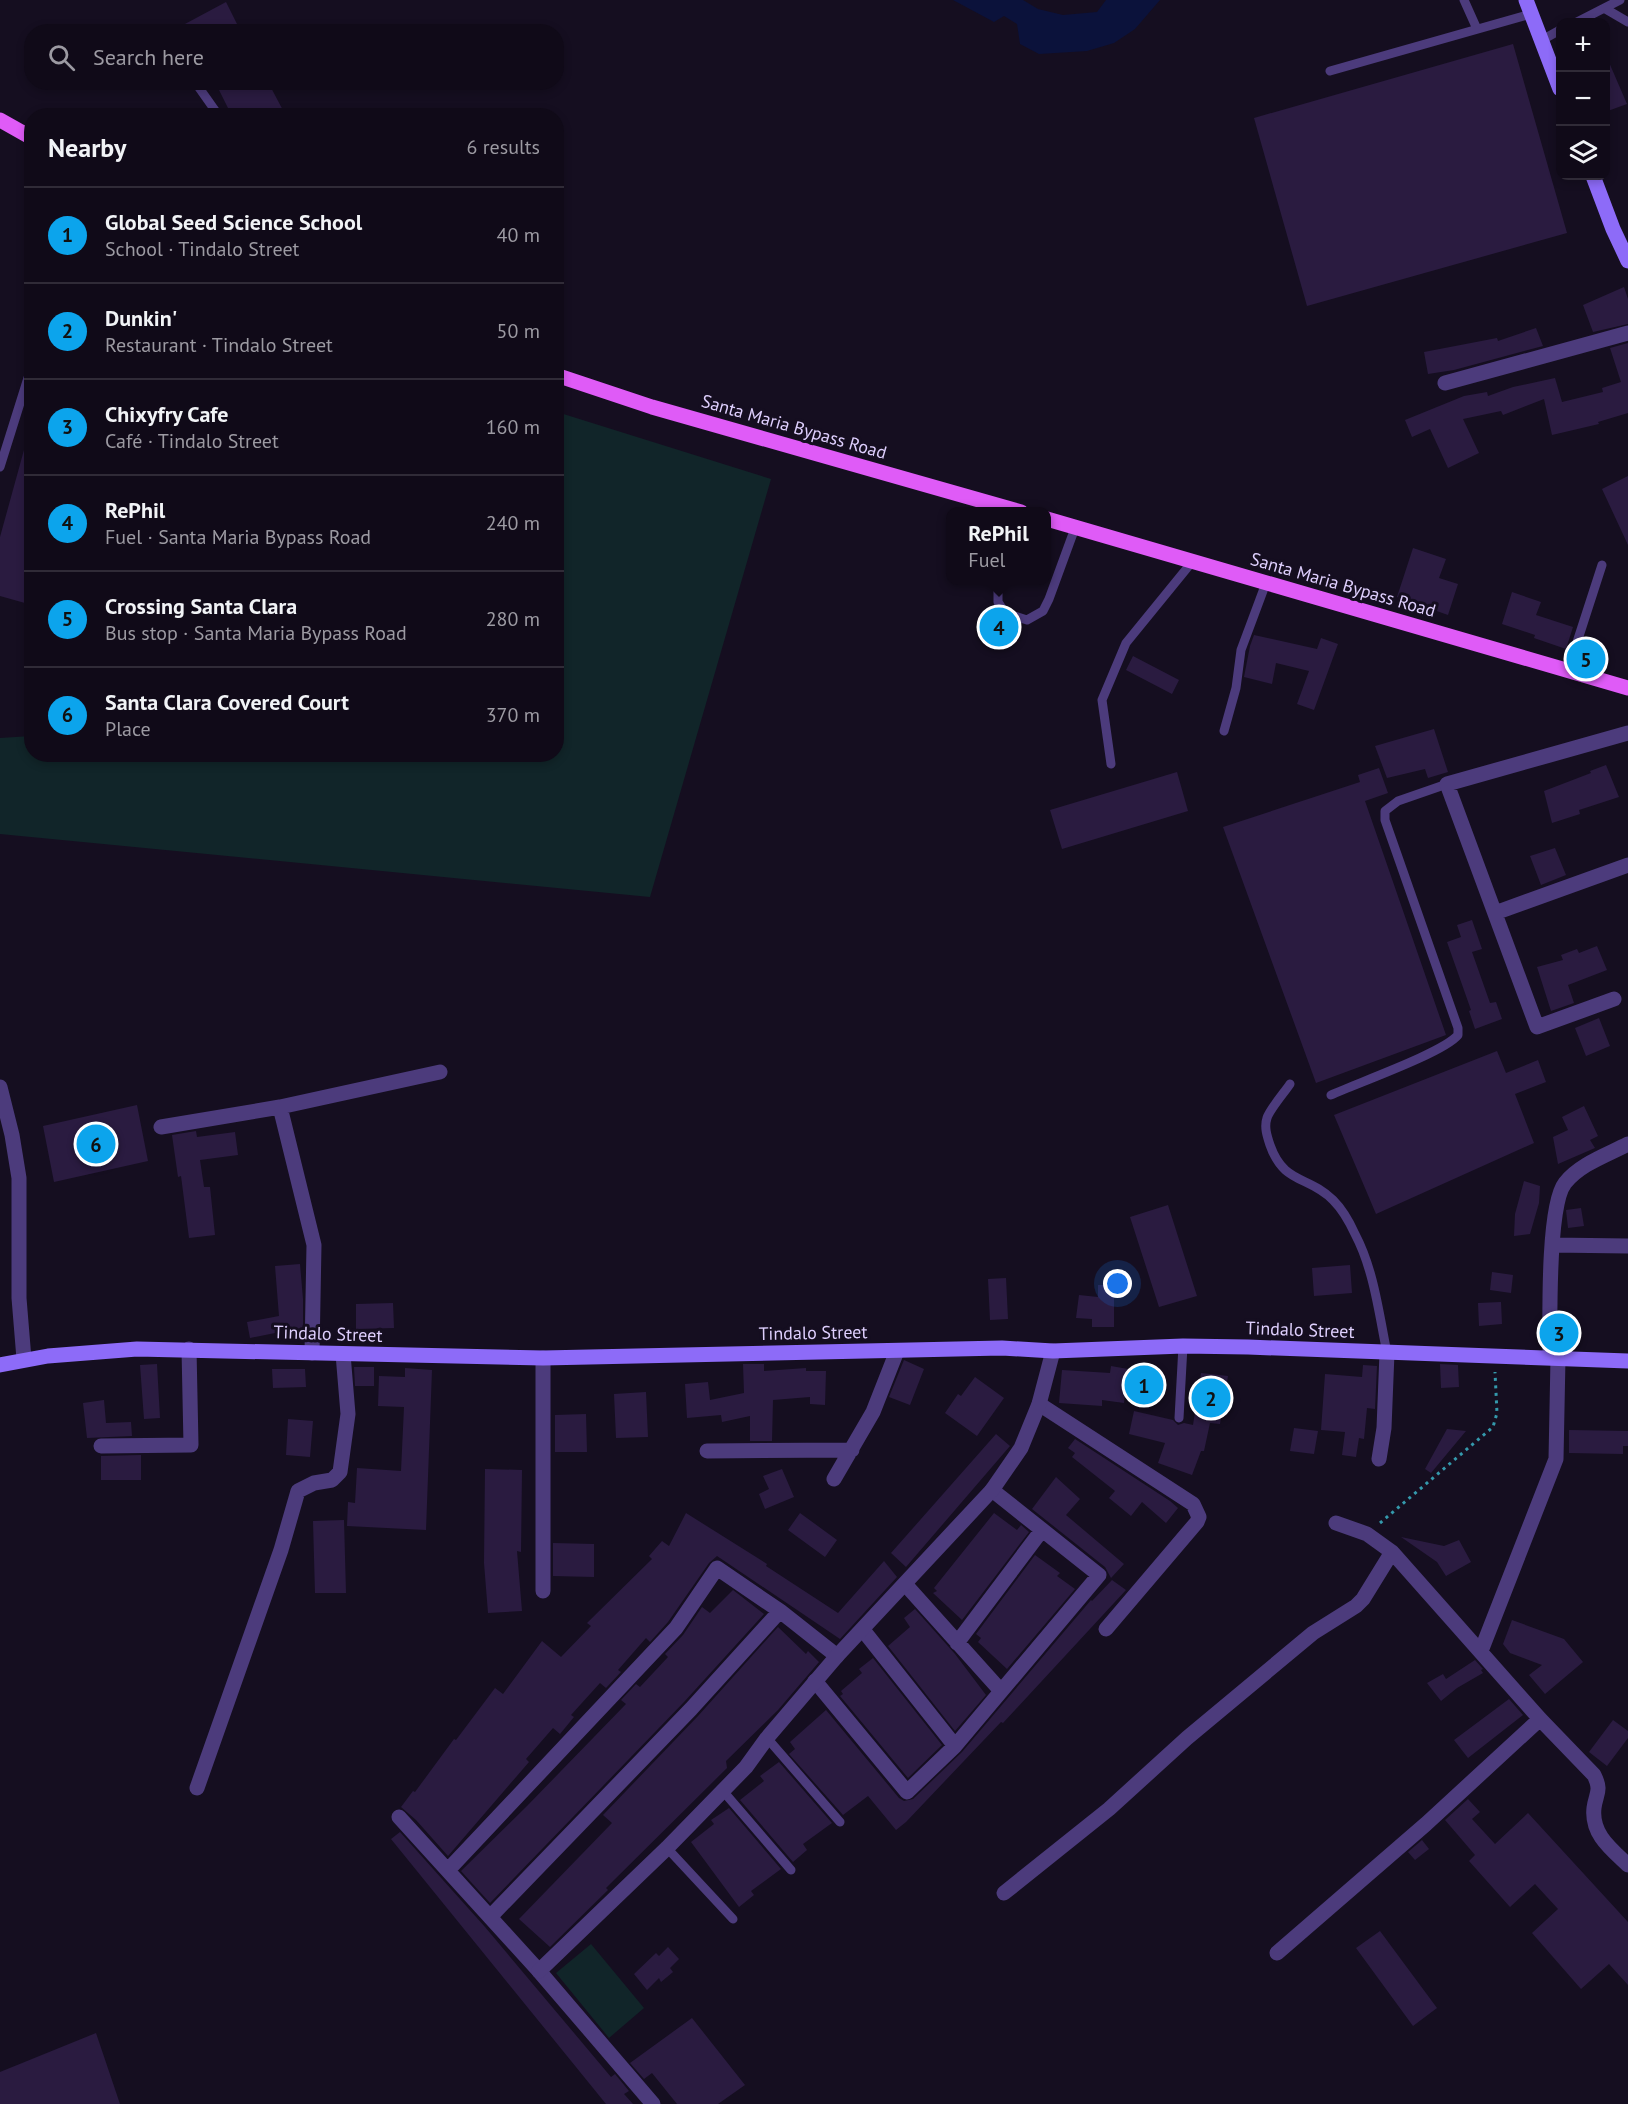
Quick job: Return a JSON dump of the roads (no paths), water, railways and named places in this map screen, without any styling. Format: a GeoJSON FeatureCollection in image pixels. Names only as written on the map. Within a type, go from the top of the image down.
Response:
{"type":"FeatureCollection","features":[{"type":"Feature","properties":{"kind":"main road"},"geometry":{"type":"LineString","coordinates":[[1529,7],[1556,78]]}},
{"type":"Feature","properties":{"kind":"main road"},"geometry":{"type":"LineString","coordinates":[[0,120],[24,134]]}},
{"type":"Feature","properties":{"kind":"main road"},"geometry":{"type":"LineString","coordinates":[[1595,180],[1628,261]]}},
{"type":"Feature","properties":{"kind":"main road","name":"Santa Maria Bypass Road"},"geometry":{"type":"LineString","coordinates":[[564,378],[652,407],[1003,507]]}},
{"type":"Feature","properties":{"kind":"main road","name":"Santa Maria Bypass Road"},"geometry":{"type":"LineString","coordinates":[[1051,520],[1628,688]]}},
{"type":"Feature","properties":{"kind":"main road","name":"Tindalo Street"},"geometry":{"type":"LineString","coordinates":[[0,1365],[24,1359],[137,1348],[543,1358],[1002,1348],[1053,1351],[1183,1346],[1628,1360]]}},
{"type":"Feature","properties":{"kind":"street"},"geometry":{"type":"LineString","coordinates":[[1445,383],[1628,333]]}},
{"type":"Feature","properties":{"kind":"street"},"geometry":{"type":"LineString","coordinates":[[1614,999],[1537,1027],[1447,784],[1628,733]]}},
{"type":"Feature","properties":{"kind":"street"},"geometry":{"type":"LineString","coordinates":[[1495,913],[1628,865]]}},
{"type":"Feature","properties":{"kind":"street"},"geometry":{"type":"LineString","coordinates":[[161,1127],[280,1107],[440,1072]]}},
{"type":"Feature","properties":{"kind":"street"},"geometry":{"type":"LineString","coordinates":[[0,1087],[12,1135],[19,1178],[20,1298],[24,1359]]}},
{"type":"Feature","properties":{"kind":"street"},"geometry":{"type":"LineString","coordinates":[[280,1107],[314,1245],[312,1353]]}},
{"type":"Feature","properties":{"kind":"street"},"geometry":{"type":"LineString","coordinates":[[1481,1651],[1556,1459],[1552,1245],[1563,1185],[1577,1171],[1628,1144]]}},
{"type":"Feature","properties":{"kind":"street"},"geometry":{"type":"LineString","coordinates":[[1552,1245],[1628,1245]]}},
{"type":"Feature","properties":{"kind":"street"},"geometry":{"type":"LineString","coordinates":[[101,1446],[191,1445],[189,1349]]}},
{"type":"Feature","properties":{"kind":"street"},"geometry":{"type":"LineString","coordinates":[[834,1479],[873,1412],[897,1351]]}},
{"type":"Feature","properties":{"kind":"street"},"geometry":{"type":"LineString","coordinates":[[539,1971],[667,1848],[746,1767],[767,1738],[837,1656],[992,1490],[1021,1448],[1039,1404],[1053,1351]]}},
{"type":"Feature","properties":{"kind":"street"},"geometry":{"type":"LineString","coordinates":[[1379,1459],[1384,1428],[1387,1353]]}},
{"type":"Feature","properties":{"kind":"street"},"geometry":{"type":"LineString","coordinates":[[197,1788],[281,1550],[298,1491],[314,1483],[332,1480],[340,1472],[348,1414],[343,1354]]}},
{"type":"Feature","properties":{"kind":"street"},"geometry":{"type":"LineString","coordinates":[[543,1358],[543,1591]]}},
{"type":"Feature","properties":{"kind":"street"},"geometry":{"type":"LineString","coordinates":[[1039,1404],[1193,1504],[1199,1517],[1106,1629]]}},
{"type":"Feature","properties":{"kind":"street"},"geometry":{"type":"LineString","coordinates":[[707,1451],[852,1450]]}},
{"type":"Feature","properties":{"kind":"street"},"geometry":{"type":"LineString","coordinates":[[815,1681],[907,1791],[955,1746],[1099,1575],[992,1490]]}},
{"type":"Feature","properties":{"kind":"street"},"geometry":{"type":"LineString","coordinates":[[1336,1522],[1367,1534],[1392,1552],[1540,1719],[1594,1776],[1599,1793],[1594,1809],[1596,1826],[1600,1836],[1628,1865]]}},
{"type":"Feature","properties":{"kind":"street"},"geometry":{"type":"LineString","coordinates":[[957,1643],[1042,1530]]}},
{"type":"Feature","properties":{"kind":"street"},"geometry":{"type":"LineString","coordinates":[[1004,1893],[1109,1809],[1187,1738],[1312,1633],[1364,1599],[1392,1552]]}},
{"type":"Feature","properties":{"kind":"street"},"geometry":{"type":"LineString","coordinates":[[449,1869],[676,1629],[717,1568],[780,1611],[837,1656]]}},
{"type":"Feature","properties":{"kind":"street"},"geometry":{"type":"LineString","coordinates":[[905,1584],[1001,1691]]}},
{"type":"Feature","properties":{"kind":"street"},"geometry":{"type":"LineString","coordinates":[[490,1917],[691,1709],[780,1611]]}},
{"type":"Feature","properties":{"kind":"street"},"geometry":{"type":"LineString","coordinates":[[863,1630],[955,1746]]}},
{"type":"Feature","properties":{"kind":"street"},"geometry":{"type":"LineString","coordinates":[[1277,1953],[1426,1824],[1540,1719]]}},
{"type":"Feature","properties":{"kind":"street"},"geometry":{"type":"LineString","coordinates":[[399,1817],[449,1869],[653,2104]]}},
{"type":"Feature","properties":{"kind":"lane"},"geometry":{"type":"LineString","coordinates":[[1464,0],[1477,29]]}},
{"type":"Feature","properties":{"kind":"lane"},"geometry":{"type":"LineString","coordinates":[[1584,18],[1620,0]]}},
{"type":"Feature","properties":{"kind":"lane"},"geometry":{"type":"LineString","coordinates":[[1330,71],[1477,29],[1529,7]]}},
{"type":"Feature","properties":{"kind":"lane"},"geometry":{"type":"LineString","coordinates":[[1604,8],[1628,22]]}},
{"type":"Feature","properties":{"kind":"lane"},"geometry":{"type":"LineString","coordinates":[[1542,40],[1556,32]]}},
{"type":"Feature","properties":{"kind":"lane"},"geometry":{"type":"LineString","coordinates":[[201,90],[213,108]]}},
{"type":"Feature","properties":{"kind":"lane"},"geometry":{"type":"LineString","coordinates":[[0,467],[24,390]]}},
{"type":"Feature","properties":{"kind":"lane"},"geometry":{"type":"LineString","coordinates":[[998,585],[998,602],[1005,613],[1027,620],[1042,611],[1049,599],[1075,528]]}},
{"type":"Feature","properties":{"kind":"lane"},"geometry":{"type":"LineString","coordinates":[[1111,764],[1102,700],[1126,643],[1192,562]]}},
{"type":"Feature","properties":{"kind":"lane"},"geometry":{"type":"LineString","coordinates":[[1568,670],[1602,565]]}},
{"type":"Feature","properties":{"kind":"lane"},"geometry":{"type":"LineString","coordinates":[[1224,732],[1236,688],[1241,650],[1266,583]]}},
{"type":"Feature","properties":{"kind":"lane"},"geometry":{"type":"LineString","coordinates":[[1331,1095],[1428,1053],[1453,1041],[1458,1035],[1458,1028],[1385,820],[1385,811],[1398,801],[1447,784]]}},
{"type":"Feature","properties":{"kind":"lane"},"geometry":{"type":"LineString","coordinates":[[1290,1084],[1267,1116],[1265,1127],[1270,1146],[1282,1168],[1333,1200],[1356,1235],[1367,1262],[1387,1353]]}},
{"type":"Feature","properties":{"kind":"lane"},"geometry":{"type":"LineString","coordinates":[[1179,1418],[1183,1346]]}},
{"type":"Feature","properties":{"kind":"lane"},"geometry":{"type":"LineString","coordinates":[[767,1738],[840,1822]]}},
{"type":"Feature","properties":{"kind":"lane"},"geometry":{"type":"LineString","coordinates":[[723,1791],[791,1870]]}},
{"type":"Feature","properties":{"kind":"lane"},"geometry":{"type":"LineString","coordinates":[[667,1848],[733,1919]]}},
{"type":"Feature","properties":{"kind":"place","name":"RePhil"},"geometry":{"type":"Point","coordinates":[999,627]}},
{"type":"Feature","properties":{"kind":"place","name":"Crossing Santa Clara"},"geometry":{"type":"Point","coordinates":[1586,659]}},
{"type":"Feature","properties":{"kind":"place","name":"Santa Clara Covered Court"},"geometry":{"type":"Point","coordinates":[96,1144]}},
{"type":"Feature","properties":{"kind":"place","name":"Chixyfry Cafe"},"geometry":{"type":"Point","coordinates":[1559,1333]}},
{"type":"Feature","properties":{"kind":"place","name":"Global Seed Science School"},"geometry":{"type":"Point","coordinates":[1144,1385]}},
{"type":"Feature","properties":{"kind":"place","name":"Dunkin'"},"geometry":{"type":"Point","coordinates":[1211,1398]}}]}
